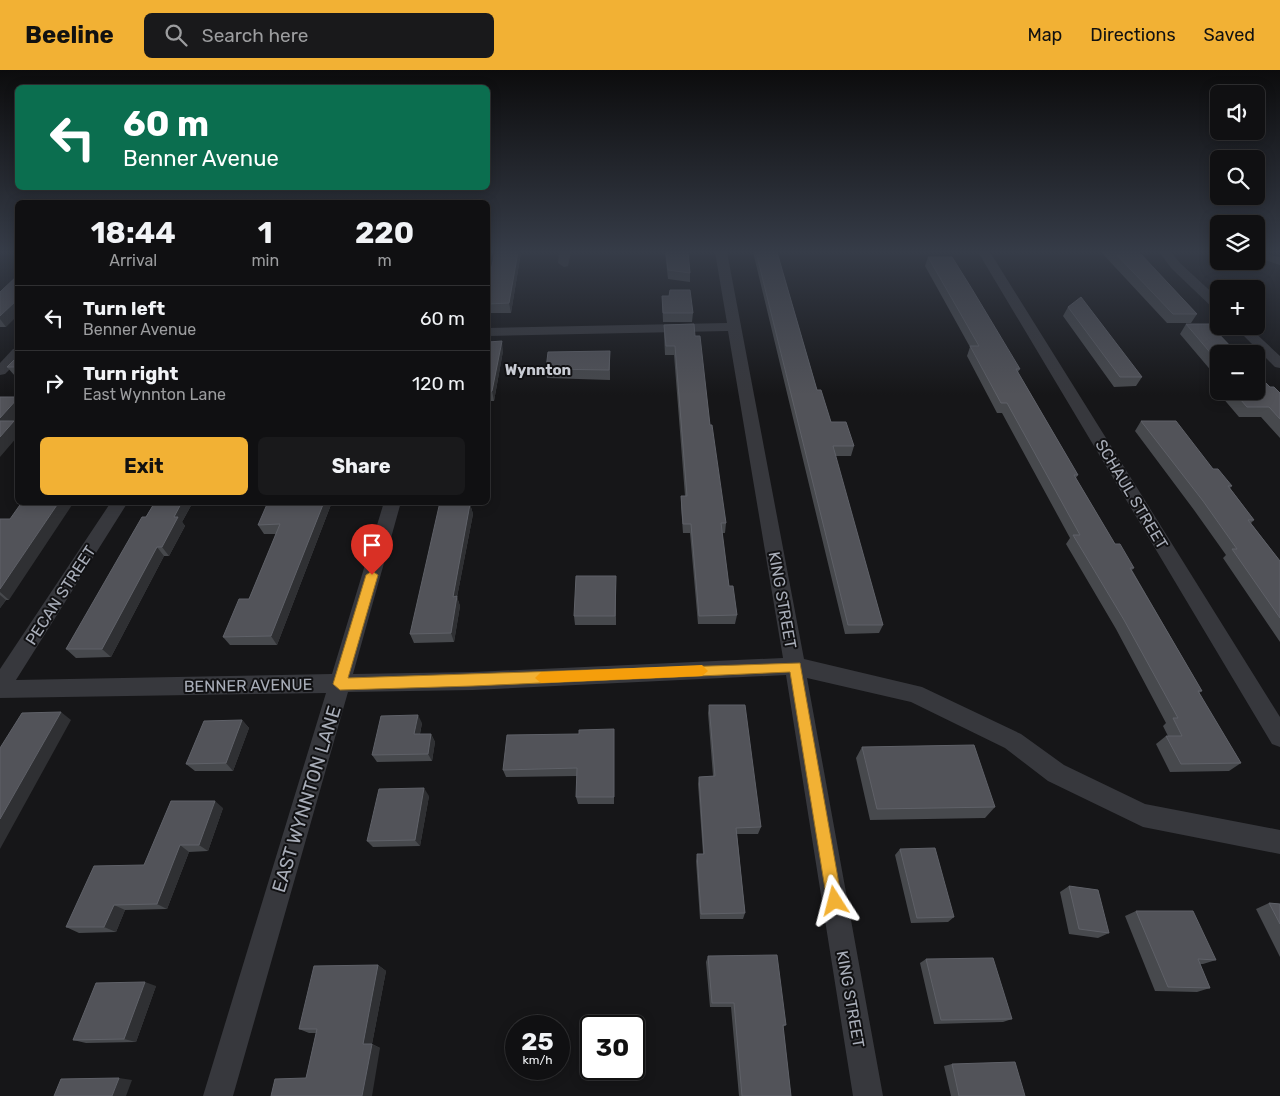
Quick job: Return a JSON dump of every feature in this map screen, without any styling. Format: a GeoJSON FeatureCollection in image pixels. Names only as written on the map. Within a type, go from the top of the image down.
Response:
{"type":"FeatureCollection","features":[{"type":"Feature","properties":{"kind":"street","name":"KING STREET"},"geometry":{"type":"LineString","coordinates":[[729,300],[795,666],[868,1096]]}},
{"type":"Feature","properties":{"kind":"street","name":"SCHAUL STREET"},"geometry":{"type":"LineString","coordinates":[[1013,300],[1280,737]]}},
{"type":"Feature","properties":{"kind":"street"},"geometry":{"type":"LineString","coordinates":[[490,332],[733,327]]}},
{"type":"Feature","properties":{"kind":"street"},"geometry":{"type":"LineString","coordinates":[[1249,335],[1280,364]]}},
{"type":"Feature","properties":{"kind":"street"},"geometry":{"type":"LineString","coordinates":[[0,371],[15,355]]}},
{"type":"Feature","properties":{"kind":"street","name":"PECAN STREET"},"geometry":{"type":"LineString","coordinates":[[0,688],[118,505]]}},
{"type":"Feature","properties":{"kind":"street","name":"EAST WYNNTON LANE"},"geometry":{"type":"LineString","coordinates":[[218,1096],[392,505]]}},
{"type":"Feature","properties":{"kind":"street","name":"BENNER AVENUE"},"geometry":{"type":"LineString","coordinates":[[0,688],[473,681],[795,666],[914,694],[1013,741],[1056,773],[1143,815],[1280,842]]}},
{"type":"Feature","properties":{"kind":"building"},"geometry":{"type":"Polygon","coordinates":[[[0,300],[15,300],[15,302],[0,316],[0,300]]]}},
{"type":"Feature","properties":{"kind":"building"},"geometry":{"type":"Polygon","coordinates":[[[490,300],[510,300],[509,303],[490,304],[490,300]]]}},
{"type":"Feature","properties":{"kind":"building"},"geometry":{"type":"Polygon","coordinates":[[[662,300],[691,300],[693,313],[663,313],[662,300]]]}},
{"type":"Feature","properties":{"kind":"building"},"geometry":{"type":"Polygon","coordinates":[[[768,300],[791,300],[817,390],[821,390],[831,422],[846,422],[854,446],[833,446],[883,625],[848,625],[768,300]]]}},
{"type":"Feature","properties":{"kind":"building"},"geometry":{"type":"Polygon","coordinates":[[[953,300],[979,300],[1020,369],[1016,369],[1078,475],[1074,475],[1115,544],[1120,544],[1134,568],[1130,568],[1202,691],[1198,691],[1241,763],[1181,764],[1166,736],[1182,736],[1173,718],[1178,718],[1124,620],[1073,535],[1080,535],[1007,403],[1001,403],[970,346],[979,346],[953,300]]]}},
{"type":"Feature","properties":{"kind":"building"},"geometry":{"type":"Polygon","coordinates":[[[1077,300],[1083,300],[1142,377],[1120,377],[1068,307],[1077,300]]]}},
{"type":"Feature","properties":{"kind":"building"},"geometry":{"type":"Polygon","coordinates":[[[1160,300],[1184,300],[1197,314],[1173,314],[1160,300]]]}},
{"type":"Feature","properties":{"kind":"building"},"geometry":{"type":"Polygon","coordinates":[[[694,324],[695,336],[700,336],[710,425],[712,425],[726,523],[721,523],[729,586],[733,586],[737,615],[699,616],[691,524],[683,524],[681,496],[687,496],[675,346],[666,346],[664,325],[694,324]]]}},
{"type":"Feature","properties":{"kind":"building"},"geometry":{"type":"Polygon","coordinates":[[[1186,324],[1209,324],[1210,335],[1220,335],[1229,345],[1210,345],[1210,352],[1186,324]]]}},
{"type":"Feature","properties":{"kind":"building"},"geometry":{"type":"Polygon","coordinates":[[[502,341],[492,391],[490,392],[490,342],[502,341]]]}},
{"type":"Feature","properties":{"kind":"building"},"geometry":{"type":"Polygon","coordinates":[[[610,351],[609,370],[546,369],[548,352],[610,351]]]}},
{"type":"Feature","properties":{"kind":"building"},"geometry":{"type":"Polygon","coordinates":[[[15,359],[15,367],[7,367],[15,359]]]}},
{"type":"Feature","properties":{"kind":"building"},"geometry":{"type":"Polygon","coordinates":[[[1265,382],[1280,393],[1280,419],[1269,407],[1247,407],[1241,400],[1265,400],[1265,382]]]}},
{"type":"Feature","properties":{"kind":"building"},"geometry":{"type":"Polygon","coordinates":[[[0,397],[15,397],[15,401],[0,418],[0,397]]]}},
{"type":"Feature","properties":{"kind":"building"},"geometry":{"type":"Polygon","coordinates":[[[0,421],[14,421],[0,437],[0,421]]]}},
{"type":"Feature","properties":{"kind":"building"},"geometry":{"type":"Polygon","coordinates":[[[1141,421],[1176,421],[1213,469],[1218,469],[1232,486],[1228,486],[1254,520],[1248,520],[1280,561],[1280,618],[1232,549],[1237,549],[1203,501],[1141,421]]]}},
{"type":"Feature","properties":{"kind":"building"},"geometry":{"type":"Polygon","coordinates":[[[20,505],[57,505],[0,589],[0,519],[10,519],[20,505]]]}},
{"type":"Feature","properties":{"kind":"building"},"geometry":{"type":"Polygon","coordinates":[[[153,505],[180,505],[174,517],[178,517],[162,547],[157,547],[102,649],[66,649],[142,517],[146,517],[153,505]]]}},
{"type":"Feature","properties":{"kind":"building"},"geometry":{"type":"Polygon","coordinates":[[[267,505],[323,505],[271,636],[223,637],[239,599],[249,599],[280,524],[258,525],[267,505]]]}},
{"type":"Feature","properties":{"kind":"building"},"geometry":{"type":"Polygon","coordinates":[[[439,505],[470,505],[453,597],[457,596],[451,633],[410,634],[439,505]]]}},
{"type":"Feature","properties":{"kind":"building"},"geometry":{"type":"Polygon","coordinates":[[[576,576],[616,576],[615,616],[574,616],[576,576]]]}},
{"type":"Feature","properties":{"kind":"building"},"geometry":{"type":"Polygon","coordinates":[[[709,705],[745,705],[761,827],[736,828],[745,913],[701,914],[697,854],[704,854],[699,777],[715,776],[709,705]]]}},
{"type":"Feature","properties":{"kind":"building"},"geometry":{"type":"Polygon","coordinates":[[[61,712],[0,819],[0,748],[22,713],[61,712]]]}},
{"type":"Feature","properties":{"kind":"building"},"geometry":{"type":"Polygon","coordinates":[[[418,715],[414,734],[431,734],[428,754],[372,755],[381,716],[418,715]]]}},
{"type":"Feature","properties":{"kind":"building"},"geometry":{"type":"Polygon","coordinates":[[[242,720],[226,763],[186,764],[204,721],[242,720]]]}},
{"type":"Feature","properties":{"kind":"building"},"geometry":{"type":"Polygon","coordinates":[[[614,729],[614,797],[576,797],[577,768],[503,770],[507,735],[579,734],[579,730],[614,729]]]}},
{"type":"Feature","properties":{"kind":"building"},"geometry":{"type":"Polygon","coordinates":[[[974,745],[995,807],[877,809],[862,747],[974,745]]]}},
{"type":"Feature","properties":{"kind":"building"},"geometry":{"type":"Polygon","coordinates":[[[424,788],[415,840],[367,841],[379,789],[424,788]]]}},
{"type":"Feature","properties":{"kind":"building"},"geometry":{"type":"Polygon","coordinates":[[[171,801],[215,801],[199,845],[180,845],[157,904],[114,905],[104,927],[66,927],[94,866],[144,865],[171,801]]]}},
{"type":"Feature","properties":{"kind":"building"},"geometry":{"type":"Polygon","coordinates":[[[935,848],[954,917],[917,918],[900,849],[935,848]]]}},
{"type":"Feature","properties":{"kind":"building"},"geometry":{"type":"Polygon","coordinates":[[[1069,886],[1098,890],[1109,933],[1079,929],[1069,886]]]}},
{"type":"Feature","properties":{"kind":"building"},"geometry":{"type":"Polygon","coordinates":[[[1269,903],[1280,904],[1280,924],[1269,903]]]}},
{"type":"Feature","properties":{"kind":"building"},"geometry":{"type":"Polygon","coordinates":[[[1136,911],[1193,911],[1216,960],[1198,959],[1210,988],[1168,987],[1136,911]]]}},
{"type":"Feature","properties":{"kind":"building"},"geometry":{"type":"Polygon","coordinates":[[[777,955],[786,1025],[783,1025],[791,1096],[742,1096],[734,1003],[712,1003],[708,956],[777,955]]]}},
{"type":"Feature","properties":{"kind":"building"},"geometry":{"type":"Polygon","coordinates":[[[993,958],[1012,1019],[941,1020],[926,959],[993,958]]]}},
{"type":"Feature","properties":{"kind":"building"},"geometry":{"type":"Polygon","coordinates":[[[378,965],[363,1044],[372,1044],[362,1096],[271,1096],[275,1079],[306,1078],[317,1029],[299,1029],[314,966],[378,965]]]}},
{"type":"Feature","properties":{"kind":"building"},"geometry":{"type":"Polygon","coordinates":[[[145,982],[124,1039],[73,1040],[96,983],[145,982]]]}},
{"type":"Feature","properties":{"kind":"building"},"geometry":{"type":"Polygon","coordinates":[[[1015,1062],[1025,1096],[959,1096],[952,1064],[1015,1062]]]}},
{"type":"Feature","properties":{"kind":"building"},"geometry":{"type":"Polygon","coordinates":[[[119,1078],[112,1096],[54,1096],[61,1079],[119,1078]]]}},
{"type":"Feature","properties":{"kind":"slow traffic"},"geometry":{"type":"LineString","coordinates":[[541,678],[702,671]]}},
{"type":"Feature","properties":{"kind":"district","name":"Wynnton"},"geometry":{"type":"Point","coordinates":[538,370]}},
{"type":"Feature","properties":{"kind":"route"},"geometry":{"type":"LineString","coordinates":[[372,575],[340,684],[473,681],[795,666],[835,901]]}}]}
